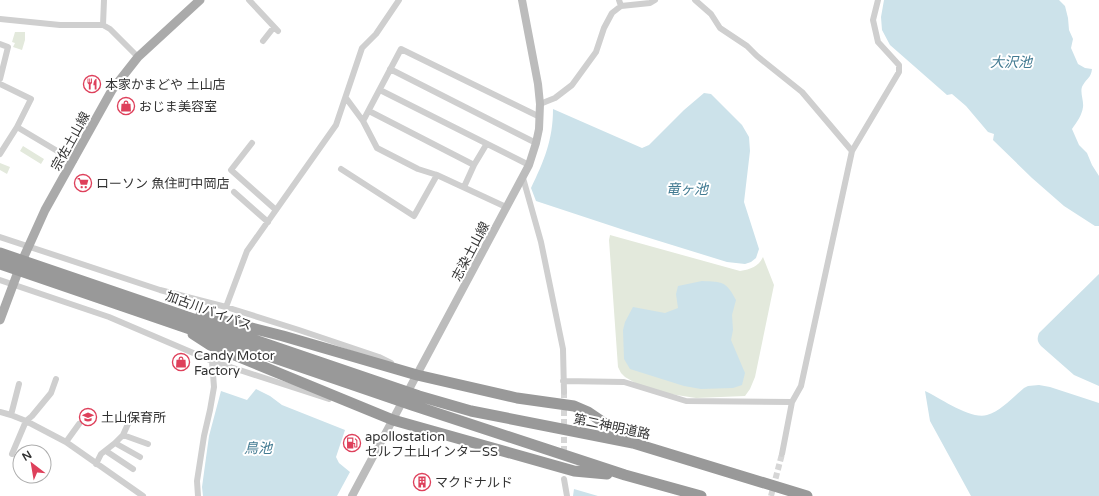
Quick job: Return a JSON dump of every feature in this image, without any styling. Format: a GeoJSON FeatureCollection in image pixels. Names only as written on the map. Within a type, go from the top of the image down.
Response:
{"type":"FeatureCollection","features":[{"type":"Feature","properties":{"kind":"highway","name":"加古川バイパス"},"geometry":{"type":"LineString","coordinates":[[0,253],[21,265],[175,323],[395,393]]}},
{"type":"Feature","properties":{"kind":"highway","name":"加古川バイパス"},"geometry":{"type":"LineString","coordinates":[[0,264],[21,265],[158,306],[411,399]]}},
{"type":"Feature","properties":{"kind":"highway"},"geometry":{"type":"LineString","coordinates":[[158,306],[276,334],[417,375],[517,398],[574,406],[588,412],[633,443]]}},
{"type":"Feature","properties":{"kind":"highway"},"geometry":{"type":"LineString","coordinates":[[175,323],[210,345],[393,420],[574,471],[625,475]]}},
{"type":"Feature","properties":{"kind":"highway"},"geometry":{"type":"LineString","coordinates":[[411,399],[625,475],[701,496]]}},
{"type":"Feature","properties":{"kind":"highway","name":"第二神明道路"},"geometry":{"type":"LineString","coordinates":[[411,399],[633,443],[806,496]]}},
{"type":"Feature","properties":{"kind":"main road","name":"宗佐土山線"},"geometry":{"type":"LineString","coordinates":[[0,320],[12,285],[45,210],[74,161],[112,90],[138,57],[200,0]]}},
{"type":"Feature","properties":{"kind":"main road","name":"志染土山線"},"geometry":{"type":"LineString","coordinates":[[352,496],[529,165],[536,143],[540,117],[540,104],[538,84],[522,0]]}},
{"type":"Feature","properties":{"kind":"street"},"geometry":{"type":"LineString","coordinates":[[103,25],[104,0]]}},
{"type":"Feature","properties":{"kind":"street"},"geometry":{"type":"LineString","coordinates":[[249,0],[276,29],[262,41]]}},
{"type":"Feature","properties":{"kind":"street"},"geometry":{"type":"LineString","coordinates":[[226,307],[247,251],[336,125],[362,48],[376,34],[399,0]]}},
{"type":"Feature","properties":{"kind":"street"},"geometry":{"type":"LineString","coordinates":[[540,104],[555,98],[572,85],[596,52],[604,28],[612,13],[620,3],[650,3],[655,0]]}},
{"type":"Feature","properties":{"kind":"street"},"geometry":{"type":"LineString","coordinates":[[695,0],[711,14],[720,28],[747,46],[757,56],[802,92],[852,151]]}},
{"type":"Feature","properties":{"kind":"street"},"geometry":{"type":"LineString","coordinates":[[782,454],[792,402],[801,386],[852,151],[899,72],[899,65],[878,42],[873,20],[878,0]]}},
{"type":"Feature","properties":{"kind":"street"},"geometry":{"type":"LineString","coordinates":[[0,19],[60,25],[103,25],[110,29],[138,57]]}},
{"type":"Feature","properties":{"kind":"street"},"geometry":{"type":"LineString","coordinates":[[0,44],[8,47],[0,79]]}},
{"type":"Feature","properties":{"kind":"street"},"geometry":{"type":"LineString","coordinates":[[363,122],[401,49],[540,117]]}},
{"type":"Feature","properties":{"kind":"street"},"geometry":{"type":"LineString","coordinates":[[390,69],[536,143]]}},
{"type":"Feature","properties":{"kind":"street"},"geometry":{"type":"LineString","coordinates":[[0,84],[31,99],[17,127],[0,154]]}},
{"type":"Feature","properties":{"kind":"street"},"geometry":{"type":"LineString","coordinates":[[380,90],[486,145],[529,165]]}},
{"type":"Feature","properties":{"kind":"street"},"geometry":{"type":"LineString","coordinates":[[346,98],[363,122],[377,148],[418,169],[437,175],[506,207]]}},
{"type":"Feature","properties":{"kind":"street"},"geometry":{"type":"LineString","coordinates":[[369,111],[474,165]]}},
{"type":"Feature","properties":{"kind":"street"},"geometry":{"type":"LineString","coordinates":[[17,127],[74,161]]}},
{"type":"Feature","properties":{"kind":"street"},"geometry":{"type":"LineString","coordinates":[[252,143],[231,170],[276,210]]}},
{"type":"Feature","properties":{"kind":"street"},"geometry":{"type":"LineString","coordinates":[[464,187],[474,165],[486,145]]}},
{"type":"Feature","properties":{"kind":"street"},"geometry":{"type":"LineString","coordinates":[[342,169],[414,216],[437,175]]}},
{"type":"Feature","properties":{"kind":"street"},"geometry":{"type":"LineString","coordinates":[[523,178],[541,242],[563,349],[564,392]]}},
{"type":"Feature","properties":{"kind":"street"},"geometry":{"type":"LineString","coordinates":[[234,192],[268,222]]}},
{"type":"Feature","properties":{"kind":"street"},"geometry":{"type":"LineString","coordinates":[[0,237],[160,290],[226,307],[299,330],[379,357],[417,375]]}},
{"type":"Feature","properties":{"kind":"street"},"geometry":{"type":"LineString","coordinates":[[0,280],[109,317],[212,361],[393,420]]}},
{"type":"Feature","properties":{"kind":"street"},"geometry":{"type":"LineString","coordinates":[[198,496],[197,481],[214,387],[212,361]]}},
{"type":"Feature","properties":{"kind":"street"},"geometry":{"type":"LineString","coordinates":[[16,444],[26,421],[51,393],[56,379]]}},
{"type":"Feature","properties":{"kind":"street"},"geometry":{"type":"LineString","coordinates":[[564,381],[624,382],[686,401],[792,402]]}},
{"type":"Feature","properties":{"kind":"street"},"geometry":{"type":"LineString","coordinates":[[11,415],[19,384]]}},
{"type":"Feature","properties":{"kind":"street"},"geometry":{"type":"LineString","coordinates":[[0,412],[26,421],[66,442],[143,496]]}},
{"type":"Feature","properties":{"kind":"street"},"geometry":{"type":"LineString","coordinates":[[96,464],[102,454],[123,435],[133,413]]}},
{"type":"Feature","properties":{"kind":"street"},"geometry":{"type":"LineString","coordinates":[[66,442],[79,424]]}},
{"type":"Feature","properties":{"kind":"street"},"geometry":{"type":"LineString","coordinates":[[123,435],[148,444]]}},
{"type":"Feature","properties":{"kind":"street"},"geometry":{"type":"LineString","coordinates":[[115,443],[140,457]]}},
{"type":"Feature","properties":{"kind":"street"},"geometry":{"type":"LineString","coordinates":[[106,451],[133,469]]}},
{"type":"Feature","properties":{"kind":"street"},"geometry":{"type":"LineString","coordinates":[[564,479],[567,496]]}},
{"type":"Feature","properties":{"kind":"shaded area"},"geometry":{"type":"Polygon","coordinates":[[[15,32],[25,32],[25,40],[22,50],[13,47],[15,43],[12,42],[15,32]]]}},
{"type":"Feature","properties":{"kind":"shaded area"},"geometry":{"type":"Polygon","coordinates":[[[23,146],[44,159],[41,164],[20,151],[23,146]]]}},
{"type":"Feature","properties":{"kind":"shaded area"},"geometry":{"type":"Polygon","coordinates":[[[0,163],[10,167],[7,174],[0,170],[0,163]]]}},
{"type":"Feature","properties":{"kind":"shaded area"},"geometry":{"type":"Polygon","coordinates":[[[610,235],[740,271],[754,267],[763,257],[774,285],[755,377],[745,396],[696,398],[670,394],[637,384],[621,373],[618,367],[609,240],[610,235]]]}},
{"type":"Feature","properties":{"kind":"water","name":"大沢池"},"geometry":{"type":"Polygon","coordinates":[[[884,0],[1059,0],[1065,6],[1069,30],[1073,39],[1071,48],[1078,64],[1085,68],[1092,69],[1090,76],[1082,87],[1082,113],[1072,129],[1079,145],[1087,153],[1099,176],[1099,226],[1095,226],[1064,206],[1032,178],[993,140],[994,134],[988,132],[966,106],[952,94],[947,95],[890,45],[882,30],[881,17],[884,0]]]}},
{"type":"Feature","properties":{"kind":"water","name":"竜ヶ池"},"geometry":{"type":"Polygon","coordinates":[[[704,93],[711,94],[742,125],[749,137],[750,151],[744,202],[759,249],[756,258],[751,262],[745,264],[727,262],[536,201],[531,188],[547,150],[553,120],[553,109],[642,148],[649,145],[684,110],[704,93]]]}},
{"type":"Feature","properties":{"kind":"water"},"geometry":{"type":"Polygon","coordinates":[[[1099,274],[1099,386],[1074,375],[1041,346],[1038,338],[1039,333],[1099,274]]]}},
{"type":"Feature","properties":{"kind":"water"},"geometry":{"type":"Polygon","coordinates":[[[702,281],[719,282],[723,284],[729,289],[736,300],[732,315],[733,330],[731,340],[745,373],[742,385],[733,388],[701,389],[684,386],[630,369],[624,359],[623,330],[625,322],[633,307],[665,313],[678,308],[676,294],[678,286],[702,281]]]}},
{"type":"Feature","properties":{"kind":"water"},"geometry":{"type":"Polygon","coordinates":[[[1039,385],[1050,387],[1099,403],[1099,496],[971,496],[930,421],[925,391],[956,408],[980,416],[987,415],[997,410],[1024,388],[1039,385]]]}},
{"type":"Feature","properties":{"kind":"water","name":"鳥池"},"geometry":{"type":"Polygon","coordinates":[[[256,389],[270,396],[282,405],[345,430],[336,457],[339,463],[350,472],[337,496],[203,496],[202,487],[209,436],[221,391],[247,400],[256,389]]]}},
{"type":"Feature","properties":{"kind":"water"},"geometry":{"type":"Polygon","coordinates":[[[574,489],[598,496],[573,496],[574,489]]]}},
{"type":"Feature","properties":{"kind":"tunnel"},"geometry":{"type":"LineString","coordinates":[[564,392],[564,457]]}},
{"type":"Feature","properties":{"kind":"tunnel"},"geometry":{"type":"LineString","coordinates":[[771,496],[782,454]]}},
{"type":"Feature","properties":{"kind":"place","name":"本家かまどや 土山店"},"geometry":{"type":"Point","coordinates":[92,84]}},
{"type":"Feature","properties":{"kind":"place","name":"おじま美容室"},"geometry":{"type":"Point","coordinates":[126,106]}},
{"type":"Feature","properties":{"kind":"place","name":"ローソン 魚住町中岡店"},"geometry":{"type":"Point","coordinates":[83,183]}},
{"type":"Feature","properties":{"kind":"place","name":"Candy Motor Factory"},"geometry":{"type":"Point","coordinates":[181,362]}},
{"type":"Feature","properties":{"kind":"place","name":"土山保育所"},"geometry":{"type":"Point","coordinates":[88,417]}},
{"type":"Feature","properties":{"kind":"place","name":"apollostation セルフ土山インターSS"},"geometry":{"type":"Point","coordinates":[352,443]}},
{"type":"Feature","properties":{"kind":"place","name":"マクドナルド"},"geometry":{"type":"Point","coordinates":[422,482]}}]}
